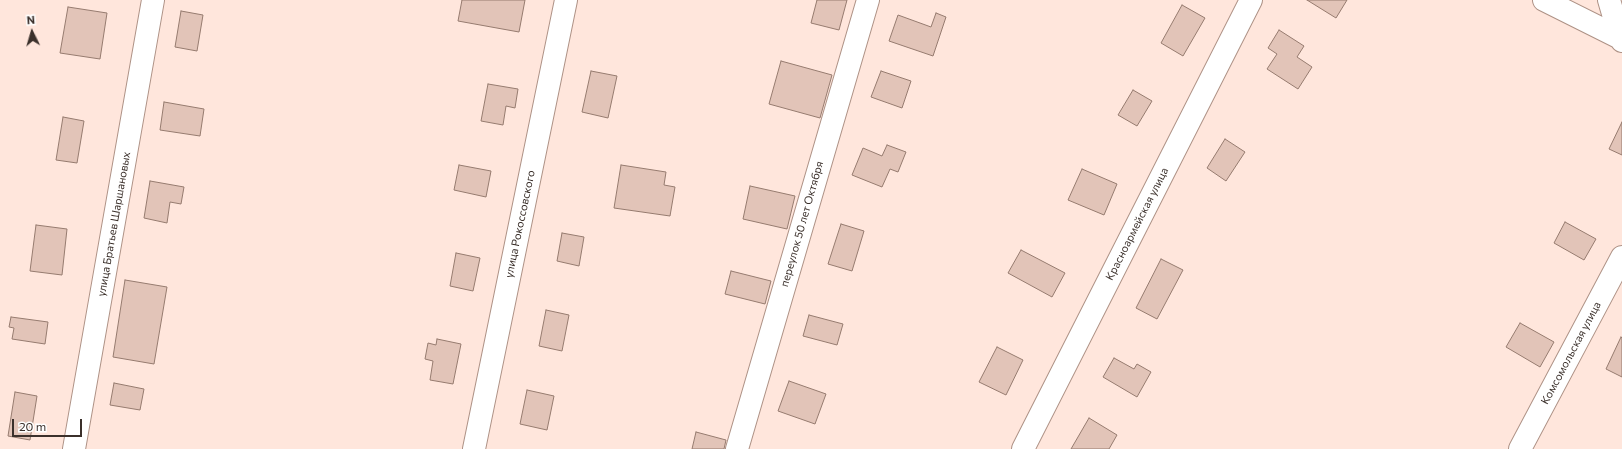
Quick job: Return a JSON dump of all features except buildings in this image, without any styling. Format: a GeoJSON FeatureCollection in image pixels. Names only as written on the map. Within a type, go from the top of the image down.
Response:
{"type":"FeatureCollection","features":[{"type":"Feature","properties":{"kind":"street","name":"улица Братьев Шаршановых"},"geometry":{"type":"LineString","coordinates":[[74,449],[153,0]]}},
{"type":"Feature","properties":{"kind":"street","name":"улица Рокоссовского"},"geometry":{"type":"LineString","coordinates":[[474,449],[566,0]]}},
{"type":"Feature","properties":{"kind":"street","name":"переулок 50 лет Октября"},"geometry":{"type":"LineString","coordinates":[[737,449],[868,0]]}},
{"type":"Feature","properties":{"kind":"street","name":"Красноармейская улица"},"geometry":{"type":"LineString","coordinates":[[1023,449],[1252,0]]}},
{"type":"Feature","properties":{"kind":"street"},"geometry":{"type":"LineString","coordinates":[[1544,0],[1621,39]]}},
{"type":"Feature","properties":{"kind":"street"},"geometry":{"type":"LineString","coordinates":[[1609,0],[1621,39]]}},
{"type":"Feature","properties":{"kind":"street","name":"Комсомольская улица"},"geometry":{"type":"LineString","coordinates":[[1520,449],[1622,257]]}}]}
